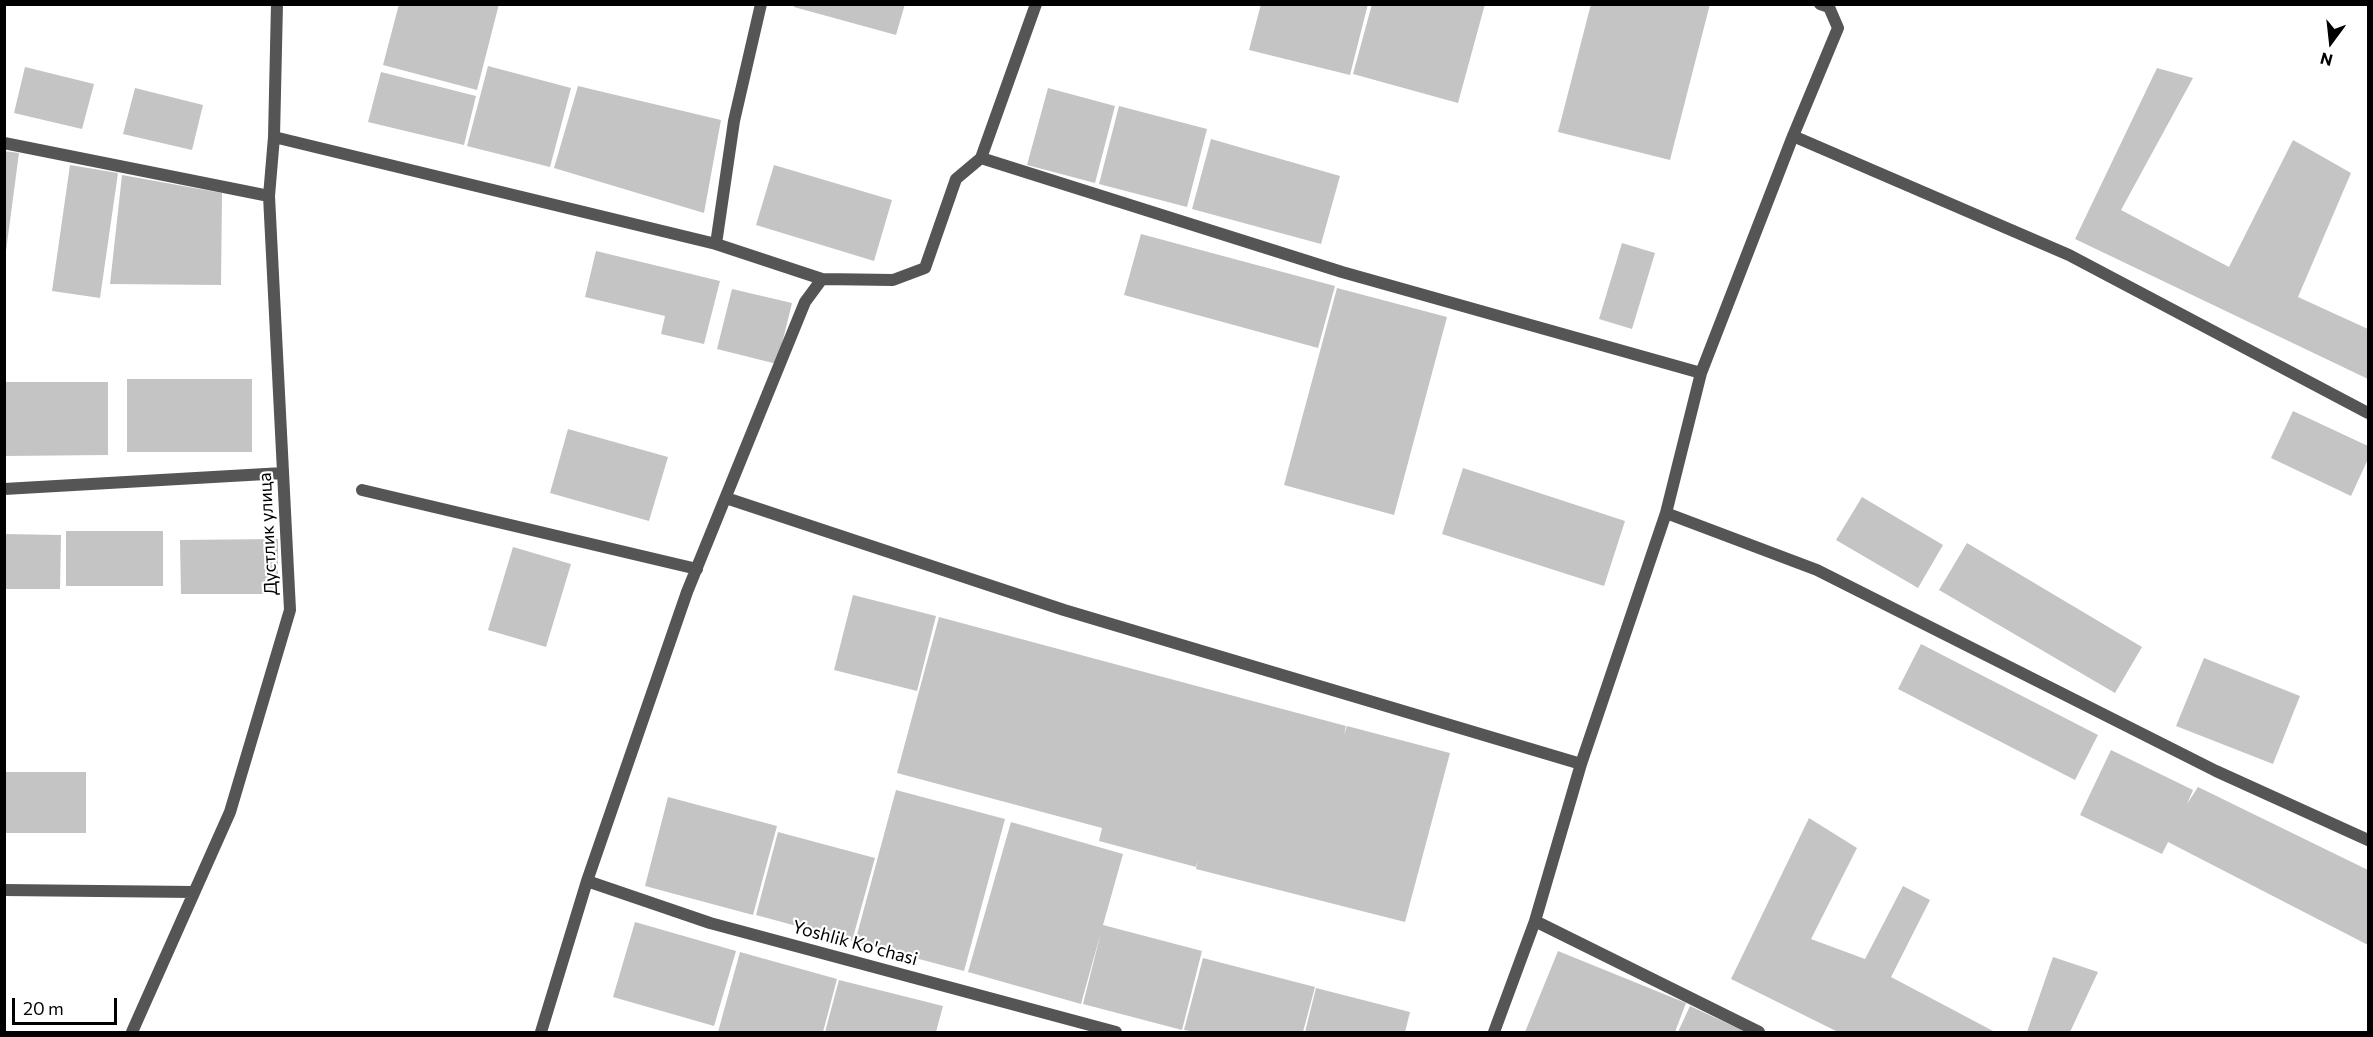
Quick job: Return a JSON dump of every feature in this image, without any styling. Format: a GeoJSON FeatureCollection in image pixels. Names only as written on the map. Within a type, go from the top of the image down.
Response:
{"type":"FeatureCollection","features":[{"type":"Feature","properties":{"kind":"street","name":"Дустлик улица"},"geometry":{"type":"LineString","coordinates":[[132,1032],[230,812],[290,610],[270,196],[274,137],[277,4]]}},
{"type":"Feature","properties":{"kind":"street"},"geometry":{"type":"LineString","coordinates":[[716,244],[734,121],[761,4]]}},
{"type":"Feature","properties":{"kind":"street"},"geometry":{"type":"LineString","coordinates":[[274,137],[716,244],[822,279],[893,280],[925,268],[956,179],[981,158],[1036,4]]}},
{"type":"Feature","properties":{"kind":"street"},"geometry":{"type":"LineString","coordinates":[[1494,1032],[1535,921],[1581,764],[1666,513],[1701,373],[1793,136],[1838,28],[1826,5]]}},
{"type":"Feature","properties":{"kind":"street"},"geometry":{"type":"LineString","coordinates":[[1793,136],[2069,255],[2368,413]]}},
{"type":"Feature","properties":{"kind":"street"},"geometry":{"type":"LineString","coordinates":[[4,143],[270,196]]}},
{"type":"Feature","properties":{"kind":"street"},"geometry":{"type":"LineString","coordinates":[[981,158],[1342,272],[1701,373]]}},
{"type":"Feature","properties":{"kind":"street"},"geometry":{"type":"LineString","coordinates":[[541,1032],[588,881],[697,569],[805,302],[822,279]]}},
{"type":"Feature","properties":{"kind":"street"},"geometry":{"type":"LineString","coordinates":[[4,489],[283,473]]}},
{"type":"Feature","properties":{"kind":"street"},"geometry":{"type":"LineString","coordinates":[[362,490],[697,569]]}},
{"type":"Feature","properties":{"kind":"street"},"geometry":{"type":"LineString","coordinates":[[726,498],[1064,610],[1581,764]]}},
{"type":"Feature","properties":{"kind":"street"},"geometry":{"type":"LineString","coordinates":[[1666,513],[1817,570],[2216,771],[2368,840]]}},
{"type":"Feature","properties":{"kind":"street","name":"Yoshlik Ko'chasi"},"geometry":{"type":"LineString","coordinates":[[588,881],[710,922],[1116,1032]]}},
{"type":"Feature","properties":{"kind":"street"},"geometry":{"type":"LineString","coordinates":[[4,890],[194,892]]}},
{"type":"Feature","properties":{"kind":"street"},"geometry":{"type":"LineString","coordinates":[[1535,921],[1760,1032]]}},
{"type":"Feature","properties":{"kind":"building"},"geometry":{"type":"Polygon","coordinates":[[[399,4],[499,4],[477,90],[383,65],[399,4]]]}},
{"type":"Feature","properties":{"kind":"building"},"geometry":{"type":"Polygon","coordinates":[[[794,4],[905,4],[896,35],[794,7],[794,4]]]}},
{"type":"Feature","properties":{"kind":"building"},"geometry":{"type":"Polygon","coordinates":[[[1261,4],[1368,4],[1350,75],[1249,50],[1261,4]]]}},
{"type":"Feature","properties":{"kind":"building"},"geometry":{"type":"Polygon","coordinates":[[[1372,4],[1485,4],[1458,103],[1353,74],[1372,4]]]}},
{"type":"Feature","properties":{"kind":"building"},"geometry":{"type":"Polygon","coordinates":[[[1591,4],[1710,4],[1670,160],[1558,132],[1591,4]]]}},
{"type":"Feature","properties":{"kind":"building"},"geometry":{"type":"Polygon","coordinates":[[[488,66],[571,88],[550,167],[467,146],[488,66]]]}},
{"type":"Feature","properties":{"kind":"building"},"geometry":{"type":"Polygon","coordinates":[[[25,67],[94,84],[82,129],[14,113],[25,67]]]}},
{"type":"Feature","properties":{"kind":"building"},"geometry":{"type":"Polygon","coordinates":[[[2157,68],[2193,78],[2121,210],[2229,267],[2293,140],[2351,173],[2298,297],[2368,329],[2368,379],[2075,239],[2157,68]]]}},
{"type":"Feature","properties":{"kind":"building"},"geometry":{"type":"Polygon","coordinates":[[[381,72],[476,96],[464,145],[368,122],[381,72]]]}},
{"type":"Feature","properties":{"kind":"building"},"geometry":{"type":"Polygon","coordinates":[[[578,86],[721,120],[704,213],[554,168],[578,86]]]}},
{"type":"Feature","properties":{"kind":"building"},"geometry":{"type":"Polygon","coordinates":[[[135,88],[203,105],[192,150],[123,134],[135,88]]]}},
{"type":"Feature","properties":{"kind":"building"},"geometry":{"type":"Polygon","coordinates":[[[1048,88],[1115,106],[1095,183],[1027,165],[1048,88]]]}},
{"type":"Feature","properties":{"kind":"building"},"geometry":{"type":"Polygon","coordinates":[[[1119,106],[1207,129],[1187,207],[1099,184],[1119,106]]]}},
{"type":"Feature","properties":{"kind":"building"},"geometry":{"type":"Polygon","coordinates":[[[1211,139],[1340,176],[1321,244],[1192,209],[1211,139]]]}},
{"type":"Feature","properties":{"kind":"building"},"geometry":{"type":"Polygon","coordinates":[[[4,151],[19,153],[6,251],[4,251],[4,151]]]}},
{"type":"Feature","properties":{"kind":"building"},"geometry":{"type":"Polygon","coordinates":[[[70,165],[118,173],[100,298],[52,291],[70,165]]]}},
{"type":"Feature","properties":{"kind":"building"},"geometry":{"type":"Polygon","coordinates":[[[774,165],[892,200],[874,261],[756,225],[774,165]]]}},
{"type":"Feature","properties":{"kind":"building"},"geometry":{"type":"Polygon","coordinates":[[[122,175],[222,193],[221,285],[110,284],[122,175]]]}},
{"type":"Feature","properties":{"kind":"building"},"geometry":{"type":"Polygon","coordinates":[[[1141,234],[1335,286],[1318,348],[1124,295],[1141,234]]]}},
{"type":"Feature","properties":{"kind":"building"},"geometry":{"type":"Polygon","coordinates":[[[1622,243],[1655,253],[1632,329],[1599,319],[1622,243]]]}},
{"type":"Feature","properties":{"kind":"building"},"geometry":{"type":"Polygon","coordinates":[[[596,251],[720,281],[704,344],[661,334],[665,316],[585,297],[596,251]]]}},
{"type":"Feature","properties":{"kind":"building"},"geometry":{"type":"Polygon","coordinates":[[[1337,288],[1447,317],[1394,515],[1284,485],[1337,288]]]}},
{"type":"Feature","properties":{"kind":"building"},"geometry":{"type":"Polygon","coordinates":[[[732,289],[792,303],[777,364],[717,349],[732,289]]]}},
{"type":"Feature","properties":{"kind":"building"},"geometry":{"type":"Polygon","coordinates":[[[127,379],[252,379],[252,452],[127,452],[127,379]]]}},
{"type":"Feature","properties":{"kind":"building"},"geometry":{"type":"Polygon","coordinates":[[[4,382],[108,382],[108,455],[4,456],[4,382]]]}},
{"type":"Feature","properties":{"kind":"building"},"geometry":{"type":"Polygon","coordinates":[[[2293,411],[2368,446],[2368,459],[2351,496],[2271,458],[2293,411]]]}},
{"type":"Feature","properties":{"kind":"building"},"geometry":{"type":"Polygon","coordinates":[[[568,429],[668,457],[649,521],[550,493],[568,429]]]}},
{"type":"Feature","properties":{"kind":"building"},"geometry":{"type":"Polygon","coordinates":[[[1463,468],[1625,521],[1604,586],[1442,534],[1463,468]]]}},
{"type":"Feature","properties":{"kind":"building"},"geometry":{"type":"Polygon","coordinates":[[[1862,497],[1943,545],[1918,588],[1836,540],[1862,497]]]}},
{"type":"Feature","properties":{"kind":"building"},"geometry":{"type":"Polygon","coordinates":[[[66,531],[163,531],[163,586],[66,586],[66,531]]]}},
{"type":"Feature","properties":{"kind":"building"},"geometry":{"type":"Polygon","coordinates":[[[4,534],[61,535],[60,589],[4,589],[4,534]]]}},
{"type":"Feature","properties":{"kind":"building"},"geometry":{"type":"Polygon","coordinates":[[[278,539],[278,594],[181,594],[180,540],[278,539]]]}},
{"type":"Feature","properties":{"kind":"building"},"geometry":{"type":"Polygon","coordinates":[[[1967,543],[2142,647],[2115,693],[1939,590],[1967,543]]]}},
{"type":"Feature","properties":{"kind":"building"},"geometry":{"type":"Polygon","coordinates":[[[513,547],[571,564],[546,647],[488,630],[513,547]]]}},
{"type":"Feature","properties":{"kind":"building"},"geometry":{"type":"Polygon","coordinates":[[[853,595],[936,616],[917,691],[834,670],[853,595]]]}},
{"type":"Feature","properties":{"kind":"building"},"geometry":{"type":"Polygon","coordinates":[[[939,617],[1346,726],[1344,735],[1347,726],[1450,753],[1405,922],[1196,869],[1198,860],[1196,867],[1099,841],[1102,828],[897,773],[939,617]]]}},
{"type":"Feature","properties":{"kind":"building"},"geometry":{"type":"Polygon","coordinates":[[[1921,644],[2098,735],[2075,780],[1898,689],[1921,644]]]}},
{"type":"Feature","properties":{"kind":"building"},"geometry":{"type":"Polygon","coordinates":[[[2204,658],[2300,696],[2273,764],[2176,726],[2204,658]]]}},
{"type":"Feature","properties":{"kind":"building"},"geometry":{"type":"Polygon","coordinates":[[[2111,750],[2193,790],[2187,804],[2198,787],[2368,870],[2368,945],[2168,842],[2162,854],[2080,815],[2111,750]]]}},
{"type":"Feature","properties":{"kind":"building"},"geometry":{"type":"Polygon","coordinates":[[[4,772],[86,772],[86,833],[4,833],[4,772]]]}},
{"type":"Feature","properties":{"kind":"building"},"geometry":{"type":"Polygon","coordinates":[[[896,790],[1005,819],[964,971],[855,942],[896,790]]]}},
{"type":"Feature","properties":{"kind":"building"},"geometry":{"type":"Polygon","coordinates":[[[668,797],[777,826],[753,915],[645,886],[668,797]]]}},
{"type":"Feature","properties":{"kind":"building"},"geometry":{"type":"Polygon","coordinates":[[[1809,818],[1857,848],[1811,939],[1865,959],[1903,886],[1930,900],[1891,977],[1995,1032],[1838,1032],[1731,979],[1809,818]]]}},
{"type":"Feature","properties":{"kind":"building"},"geometry":{"type":"Polygon","coordinates":[[[1011,822],[1123,854],[1103,925],[1202,951],[1182,1030],[1083,1004],[1101,932],[1081,1004],[968,972],[1011,822]]]}},
{"type":"Feature","properties":{"kind":"building"},"geometry":{"type":"Polygon","coordinates":[[[778,832],[875,858],[852,941],[756,915],[778,832]]]}},
{"type":"Feature","properties":{"kind":"building"},"geometry":{"type":"Polygon","coordinates":[[[635,922],[736,951],[714,1026],[613,997],[635,922]]]}},
{"type":"Feature","properties":{"kind":"building"},"geometry":{"type":"Polygon","coordinates":[[[1558,951],[1686,1003],[1675,1032],[1525,1032],[1558,951]]]}},
{"type":"Feature","properties":{"kind":"building"},"geometry":{"type":"Polygon","coordinates":[[[740,952],[837,979],[823,1032],[718,1032],[740,952]]]}},
{"type":"Feature","properties":{"kind":"building"},"geometry":{"type":"Polygon","coordinates":[[[2053,957],[2098,972],[2070,1032],[2027,1032],[2053,957]]]}},
{"type":"Feature","properties":{"kind":"building"},"geometry":{"type":"Polygon","coordinates":[[[1203,958],[1315,987],[1303,1032],[1195,1032],[1184,1030],[1203,958]]]}},
{"type":"Feature","properties":{"kind":"building"},"geometry":{"type":"Polygon","coordinates":[[[839,980],[943,1006],[936,1032],[825,1032],[839,980]]]}},
{"type":"Feature","properties":{"kind":"building"},"geometry":{"type":"Polygon","coordinates":[[[1316,988],[1410,1012],[1405,1032],[1305,1032],[1316,988]]]}},
{"type":"Feature","properties":{"kind":"building"},"geometry":{"type":"Polygon","coordinates":[[[1690,1006],[1746,1032],[1678,1032],[1690,1006]]]}}]}
